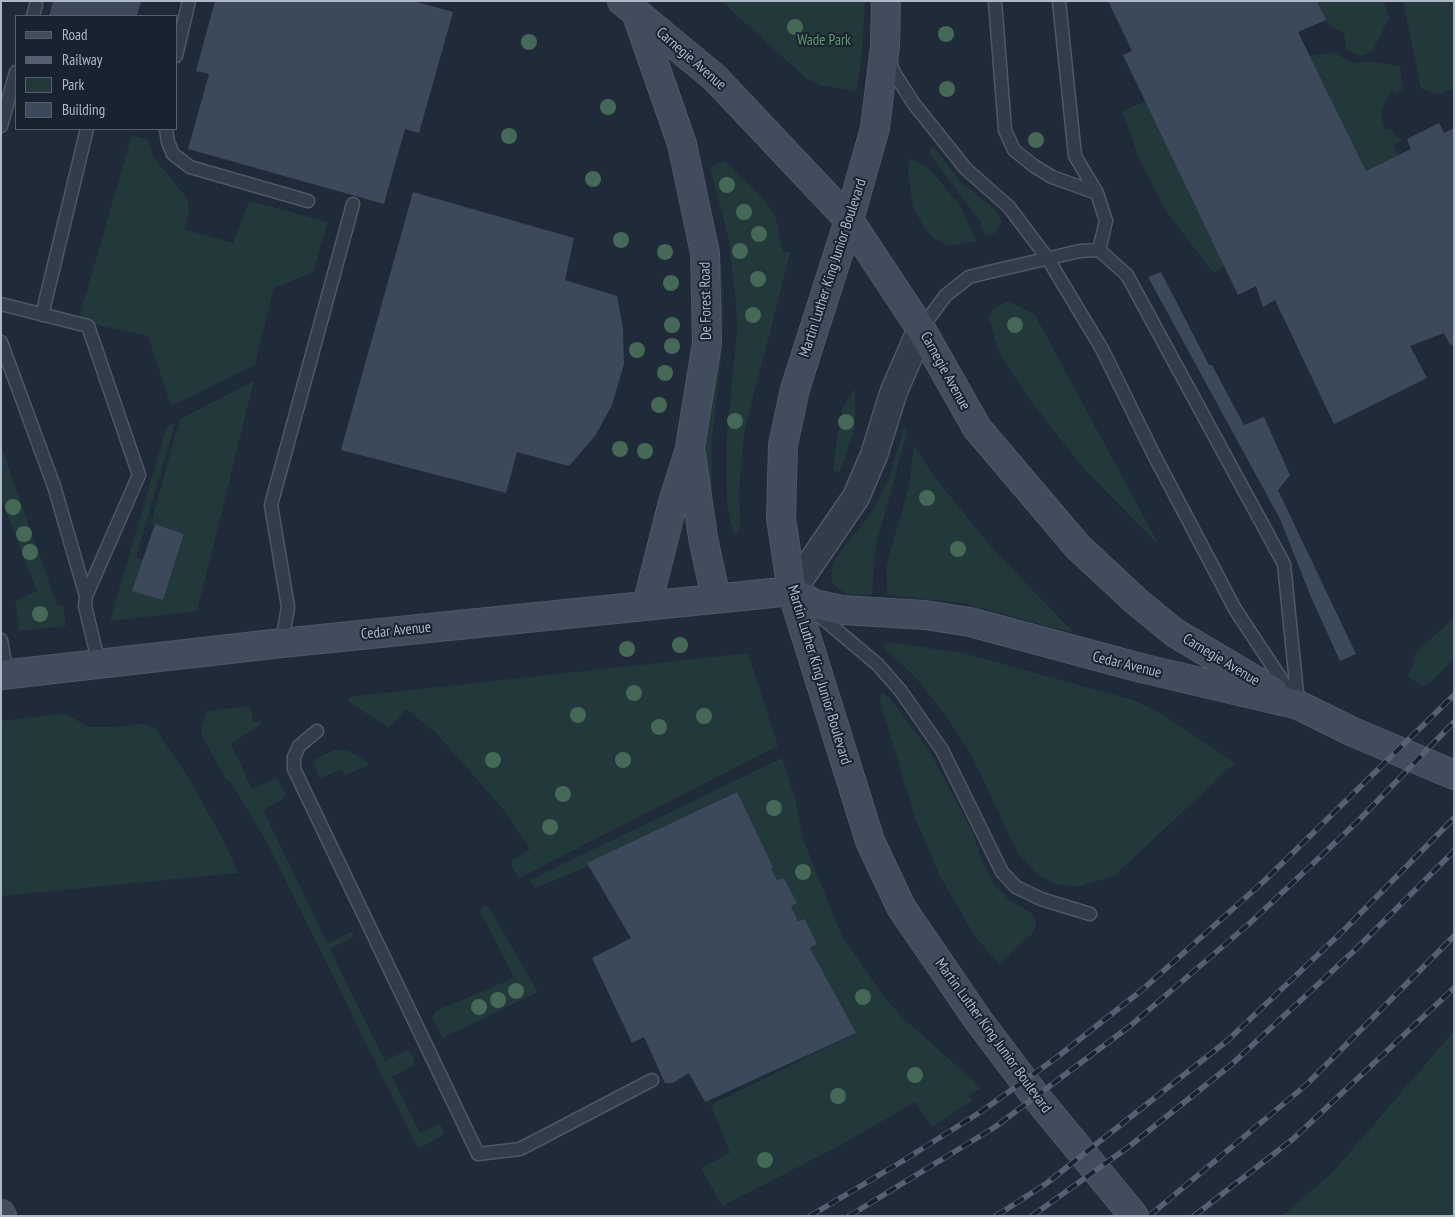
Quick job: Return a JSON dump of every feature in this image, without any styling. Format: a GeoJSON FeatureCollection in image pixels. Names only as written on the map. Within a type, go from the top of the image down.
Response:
{"type":"FeatureCollection","features":[{"type":"Feature","properties":{"kind":"main road","name":"Martin Luther King Junior Boulevard"},"geometry":{"type":"LineString","coordinates":[[886,1],[885,46],[875,128],[849,220],[795,389],[783,445],[781,518],[792,591],[870,841],[901,907],[978,1020],[1037,1098],[1134,1216]]}},
{"type":"Feature","properties":{"kind":"main road","name":"Carnegie Avenue"},"geometry":{"type":"LineString","coordinates":[[629,6],[715,78],[849,220],[921,329],[977,428],[1078,547],[1136,601],[1175,633],[1298,705]]}},
{"type":"Feature","properties":{"kind":"main road","name":"De Forest Road"},"geometry":{"type":"LineString","coordinates":[[629,6],[677,126],[705,253],[708,281],[707,343],[690,448],[703,538],[716,598]]}},
{"type":"Feature","properties":{"kind":"main road"},"geometry":{"type":"LineString","coordinates":[[647,605],[673,502],[690,448]]}},
{"type":"Feature","properties":{"kind":"main road","name":"Cedar Avenue"},"geometry":{"type":"LineString","coordinates":[[4,675],[282,643],[792,591],[814,604],[842,610],[925,615],[970,622],[1188,680],[1298,705],[1353,732],[1454,775]]}},
{"type":"Feature","properties":{"kind":"street"},"geometry":{"type":"LineString","coordinates":[[792,591],[843,519],[860,490],[874,455],[894,391],[921,329]]}},
{"type":"Feature","properties":{"kind":"lane"},"geometry":{"type":"LineString","coordinates":[[178,48],[189,1]]}},
{"type":"Feature","properties":{"kind":"lane"},"geometry":{"type":"LineString","coordinates":[[995,1],[1005,130],[1014,150],[1052,177],[1097,193]]}},
{"type":"Feature","properties":{"kind":"lane"},"geometry":{"type":"LineString","coordinates":[[1059,1],[1074,156],[1097,193],[1106,221],[1099,250]]}},
{"type":"Feature","properties":{"kind":"lane"},"geometry":{"type":"LineString","coordinates":[[885,46],[894,70],[914,104],[966,170],[1009,207],[1048,259],[1102,349],[1154,455],[1235,608],[1298,705]]}},
{"type":"Feature","properties":{"kind":"lane"},"geometry":{"type":"LineString","coordinates":[[1,126],[12,106],[15,80]]}},
{"type":"Feature","properties":{"kind":"lane"},"geometry":{"type":"LineString","coordinates":[[42,315],[87,130]]}},
{"type":"Feature","properties":{"kind":"lane"},"geometry":{"type":"LineString","coordinates":[[166,130],[168,142],[173,154],[190,167],[308,201]]}},
{"type":"Feature","properties":{"kind":"lane"},"geometry":{"type":"LineString","coordinates":[[282,643],[288,607],[275,542],[271,505],[353,204]]}},
{"type":"Feature","properties":{"kind":"lane"},"geometry":{"type":"LineString","coordinates":[[921,329],[945,296],[969,278],[1080,251],[1099,250],[1127,275],[1284,564],[1298,705]]}},
{"type":"Feature","properties":{"kind":"lane"},"geometry":{"type":"LineString","coordinates":[[1,304],[88,326],[139,475],[86,596],[85,606],[99,664]]}},
{"type":"Feature","properties":{"kind":"lane"},"geometry":{"type":"LineString","coordinates":[[1,342],[54,486],[86,596]]}},
{"type":"Feature","properties":{"kind":"lane"},"geometry":{"type":"LineString","coordinates":[[792,591],[877,664],[900,690],[942,750],[1002,872],[1016,887],[1041,899],[1090,914]]}},
{"type":"Feature","properties":{"kind":"lane"},"geometry":{"type":"LineString","coordinates":[[1,640],[4,675]]}},
{"type":"Feature","properties":{"kind":"lane"},"geometry":{"type":"LineString","coordinates":[[317,731],[299,746],[294,757],[294,769],[478,1154],[520,1149],[652,1080]]}},
{"type":"Feature","properties":{"kind":"green space","name":"Wade Park"},"geometry":{"type":"Polygon","coordinates":[[[721,1],[865,1],[862,53],[857,88],[854,91],[820,85],[807,79],[721,1]]]}},
{"type":"Feature","properties":{"kind":"green space"},"geometry":{"type":"Polygon","coordinates":[[[1317,1],[1385,1],[1389,18],[1372,52],[1361,56],[1349,51],[1346,48],[1344,33],[1333,28],[1326,20],[1317,1]]]}},
{"type":"Feature","properties":{"kind":"green space"},"geometry":{"type":"Polygon","coordinates":[[[1403,1],[1454,1],[1454,88],[1437,95],[1421,88],[1403,1]]]}},
{"type":"Feature","properties":{"kind":"green space"},"geometry":{"type":"Polygon","coordinates":[[[1338,52],[1342,58],[1355,63],[1370,62],[1400,66],[1403,88],[1397,94],[1391,91],[1381,114],[1385,130],[1391,128],[1394,135],[1403,140],[1393,145],[1398,155],[1366,171],[1310,56],[1338,52]]]}},
{"type":"Feature","properties":{"kind":"green space"},"geometry":{"type":"Polygon","coordinates":[[[1145,101],[1226,266],[1215,272],[1211,270],[1166,211],[1140,161],[1122,111],[1145,101]]]}},
{"type":"Feature","properties":{"kind":"green space"},"geometry":{"type":"Polygon","coordinates":[[[132,135],[148,140],[154,158],[187,198],[189,212],[184,229],[233,243],[249,201],[328,222],[313,272],[274,288],[255,365],[171,406],[148,336],[78,321],[132,135]]]}},
{"type":"Feature","properties":{"kind":"green space"},"geometry":{"type":"Polygon","coordinates":[[[933,146],[960,181],[994,209],[999,216],[1002,221],[995,233],[985,236],[980,221],[929,153],[933,146]]]}},
{"type":"Feature","properties":{"kind":"green space"},"geometry":{"type":"Polygon","coordinates":[[[910,158],[926,166],[961,207],[976,241],[949,246],[933,238],[922,224],[913,206],[908,174],[910,158]]]}},
{"type":"Feature","properties":{"kind":"green space"},"geometry":{"type":"Polygon","coordinates":[[[724,161],[763,198],[775,215],[783,251],[790,252],[744,434],[739,492],[740,522],[739,531],[734,535],[727,505],[726,444],[737,331],[736,302],[729,241],[710,167],[724,161]]]}},
{"type":"Feature","properties":{"kind":"green space"},"geometry":{"type":"Polygon","coordinates":[[[702,175],[720,252],[723,295],[722,351],[711,446],[712,504],[718,527],[709,528],[705,448],[711,390],[702,175]]]}},
{"type":"Feature","properties":{"kind":"green space"},"geometry":{"type":"Polygon","coordinates":[[[1009,301],[1035,315],[1159,545],[1083,468],[1028,397],[1000,355],[989,319],[992,310],[1009,301]]]}},
{"type":"Feature","properties":{"kind":"green space"},"geometry":{"type":"Polygon","coordinates":[[[254,381],[197,611],[110,621],[167,426],[175,423],[136,557],[143,560],[163,599],[184,534],[151,524],[180,419],[254,381]]]}},
{"type":"Feature","properties":{"kind":"green space"},"geometry":{"type":"Polygon","coordinates":[[[855,388],[855,428],[840,472],[833,471],[843,407],[855,388]]]}},
{"type":"Feature","properties":{"kind":"green space"},"geometry":{"type":"Polygon","coordinates":[[[904,427],[908,429],[876,545],[872,594],[846,594],[832,583],[831,571],[834,560],[872,512],[889,479],[904,427]]]}},
{"type":"Feature","properties":{"kind":"green space"},"geometry":{"type":"Polygon","coordinates":[[[914,445],[933,475],[992,548],[1074,633],[962,603],[887,595],[886,567],[909,486],[914,445]]]}},
{"type":"Feature","properties":{"kind":"green space"},"geometry":{"type":"Polygon","coordinates":[[[1,446],[57,605],[63,605],[66,626],[20,631],[15,601],[37,591],[1,499],[1,446]]]}},
{"type":"Feature","properties":{"kind":"green space"},"geometry":{"type":"Polygon","coordinates":[[[1454,618],[1454,659],[1431,682],[1423,686],[1407,676],[1412,669],[1416,652],[1454,618]]]}},
{"type":"Feature","properties":{"kind":"green space"},"geometry":{"type":"Polygon","coordinates":[[[888,642],[963,653],[1133,700],[1157,711],[1235,763],[1114,876],[1076,887],[1056,884],[1038,875],[1017,852],[972,756],[944,713],[915,677],[883,647],[888,642]]]}},
{"type":"Feature","properties":{"kind":"green space"},"geometry":{"type":"Polygon","coordinates":[[[748,653],[778,746],[519,878],[512,868],[512,861],[530,849],[502,808],[436,733],[406,709],[403,709],[404,712],[389,728],[349,702],[348,697],[748,653]]]}},
{"type":"Feature","properties":{"kind":"green space"},"geometry":{"type":"Polygon","coordinates":[[[881,692],[890,698],[930,752],[973,833],[983,864],[994,884],[1008,899],[1031,913],[1035,919],[1036,926],[1032,934],[999,964],[974,935],[940,876],[915,818],[880,702],[881,692]]]}},
{"type":"Feature","properties":{"kind":"green space"},"geometry":{"type":"Polygon","coordinates":[[[250,706],[253,722],[261,721],[260,725],[231,744],[252,789],[275,779],[278,780],[286,794],[281,800],[263,810],[328,944],[350,932],[353,933],[353,937],[330,949],[385,1061],[406,1051],[409,1051],[413,1056],[414,1065],[392,1077],[420,1133],[440,1124],[445,1134],[418,1149],[267,842],[230,781],[227,781],[202,736],[202,726],[207,711],[250,706]]]}},
{"type":"Feature","properties":{"kind":"green space"},"geometry":{"type":"Polygon","coordinates":[[[59,714],[68,715],[88,727],[116,727],[142,724],[155,728],[188,777],[224,841],[238,873],[1,896],[1,721],[59,714]]]}},
{"type":"Feature","properties":{"kind":"green space"},"geometry":{"type":"Polygon","coordinates":[[[334,750],[344,750],[355,754],[367,762],[368,765],[345,776],[341,769],[320,779],[313,762],[315,759],[334,750]]]}},
{"type":"Feature","properties":{"kind":"green space"},"geometry":{"type":"Polygon","coordinates":[[[782,758],[795,798],[803,839],[842,936],[885,998],[901,1016],[981,1088],[969,1095],[971,1101],[932,1127],[915,1102],[841,1145],[722,1206],[701,1168],[730,1153],[711,1105],[856,1033],[810,948],[817,943],[805,919],[798,921],[791,906],[797,903],[784,878],[777,880],[771,869],[737,792],[588,863],[589,866],[535,888],[530,880],[782,758]]]}},
{"type":"Feature","properties":{"kind":"green space"},"geometry":{"type":"Polygon","coordinates":[[[484,906],[488,906],[538,992],[443,1038],[432,1018],[436,1011],[514,978],[480,911],[484,906]]]}},
{"type":"Feature","properties":{"kind":"green space"},"geometry":{"type":"Polygon","coordinates":[[[1454,1031],[1454,1216],[1282,1216],[1333,1172],[1454,1031]]]}},
{"type":"Feature","properties":{"kind":"building"},"geometry":{"type":"Polygon","coordinates":[[[53,1],[141,1],[137,15],[49,15],[53,1]]]}},
{"type":"Feature","properties":{"kind":"building"},"geometry":{"type":"Polygon","coordinates":[[[215,1],[413,1],[453,12],[419,133],[405,129],[384,204],[188,149],[209,74],[196,71],[215,1]]]}},
{"type":"Feature","properties":{"kind":"building"},"geometry":{"type":"Polygon","coordinates":[[[1108,1],[1317,1],[1326,20],[1298,32],[1366,171],[1411,149],[1407,139],[1439,123],[1444,133],[1454,128],[1454,344],[1450,345],[1444,333],[1410,346],[1427,378],[1334,424],[1275,300],[1263,307],[1256,286],[1238,295],[1123,55],[1132,51],[1108,1]]]}},
{"type":"Feature","properties":{"kind":"building"},"geometry":{"type":"Polygon","coordinates":[[[413,192],[574,238],[565,280],[617,296],[623,328],[624,364],[612,405],[595,436],[569,466],[517,452],[506,493],[341,450],[413,192]]]}},
{"type":"Feature","properties":{"kind":"building"},"geometry":{"type":"Polygon","coordinates":[[[1161,272],[1209,365],[1212,365],[1244,425],[1264,417],[1290,475],[1278,490],[1356,654],[1340,661],[1311,597],[1280,519],[1148,277],[1161,272]]]}},
{"type":"Feature","properties":{"kind":"building"},"geometry":{"type":"Polygon","coordinates":[[[155,524],[184,534],[163,600],[132,591],[155,524]]]}},
{"type":"Feature","properties":{"kind":"building"},"geometry":{"type":"Polygon","coordinates":[[[737,792],[773,867],[771,869],[777,880],[784,878],[797,903],[791,906],[798,921],[805,919],[817,944],[810,948],[856,1033],[705,1102],[689,1073],[673,1083],[665,1083],[644,1037],[632,1043],[592,958],[631,938],[587,863],[737,792]]]}},
{"type":"Feature","properties":{"kind":"railway"},"geometry":{"type":"LineString","coordinates":[[810,1216],[982,1111],[1056,1058],[1142,990],[1263,882],[1454,695]]}},
{"type":"Feature","properties":{"kind":"railway"},"geometry":{"type":"LineString","coordinates":[[849,1216],[995,1127],[1130,1026],[1250,923],[1358,821],[1454,722]]}},
{"type":"Feature","properties":{"kind":"railway"},"geometry":{"type":"LineString","coordinates":[[996,1216],[1047,1183],[1228,1040],[1345,929],[1454,818]]}},
{"type":"Feature","properties":{"kind":"railway"},"geometry":{"type":"LineString","coordinates":[[1032,1216],[1131,1145],[1232,1064],[1355,950],[1454,851]]}},
{"type":"Feature","properties":{"kind":"railway"},"geometry":{"type":"LineString","coordinates":[[1149,1216],[1306,1085],[1454,936]]}},
{"type":"Feature","properties":{"kind":"railway"},"geometry":{"type":"LineString","coordinates":[[1194,1216],[1293,1139],[1454,988]]}}]}
